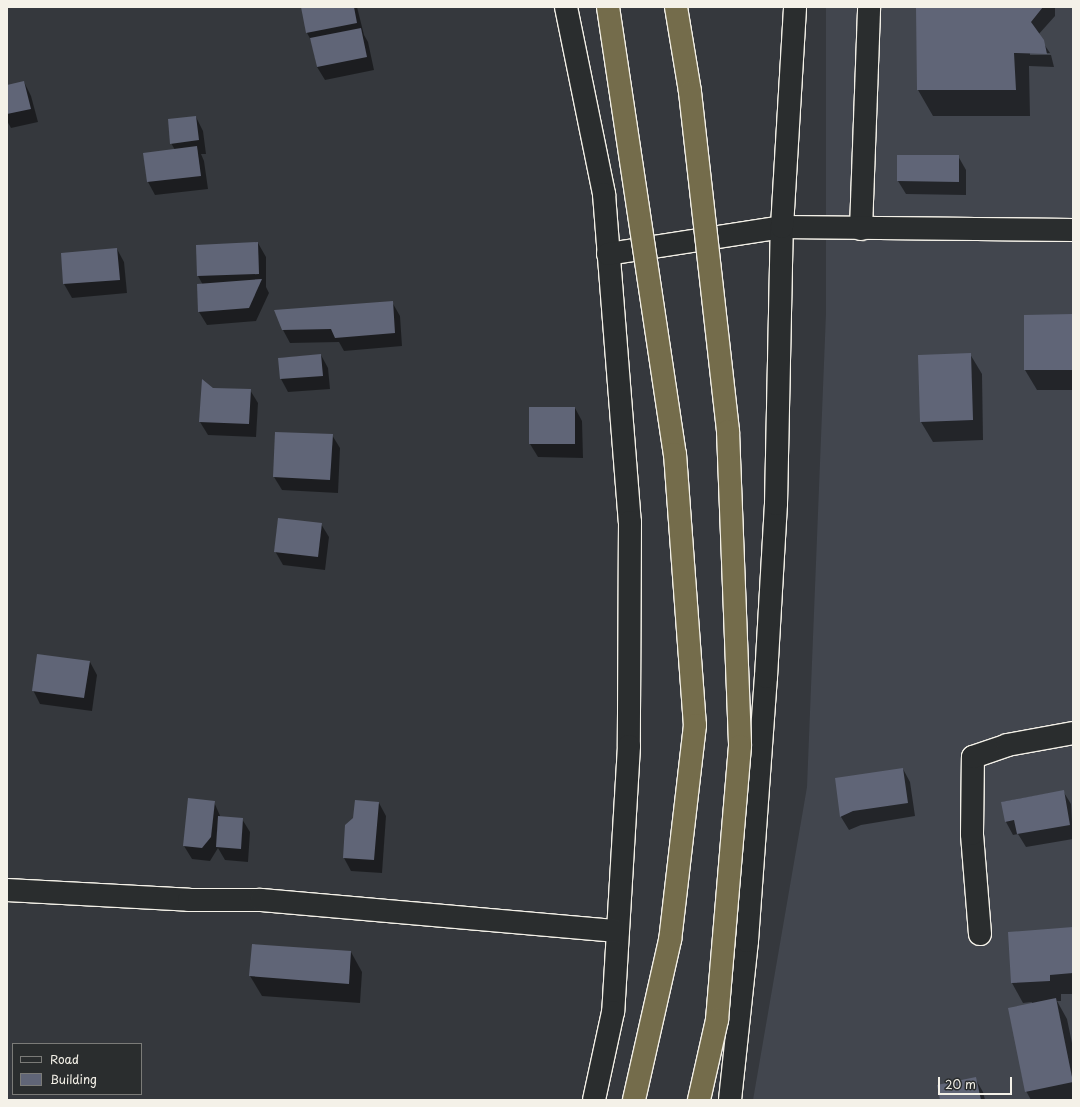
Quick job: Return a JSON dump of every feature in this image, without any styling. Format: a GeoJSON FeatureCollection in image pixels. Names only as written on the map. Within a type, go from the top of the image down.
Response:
{"type":"FeatureCollection","features":[{"type":"Feature","properties":{"kind":"highway"},"geometry":{"type":"LineString","coordinates":[[608,7],[675,454],[695,725],[670,940],[634,1100]]}},
{"type":"Feature","properties":{"kind":"highway"},"geometry":{"type":"LineString","coordinates":[[676,7],[690,92],[728,431],[740,746],[717,1020],[699,1100]]}},
{"type":"Feature","properties":{"kind":"street"},"geometry":{"type":"LineString","coordinates":[[566,7],[604,194],[630,522],[629,746],[614,1012],[594,1100]]}},
{"type":"Feature","properties":{"kind":"street"},"geometry":{"type":"LineString","coordinates":[[730,1100],[747,942],[766,677],[776,504],[782,227],[794,7]]}},
{"type":"Feature","properties":{"kind":"street"},"geometry":{"type":"LineString","coordinates":[[862,229],[869,7]]}},
{"type":"Feature","properties":{"kind":"street"},"geometry":{"type":"LineString","coordinates":[[608,254],[782,227],[1073,230]]}},
{"type":"Feature","properties":{"kind":"street"},"geometry":{"type":"LineString","coordinates":[[980,934],[972,834],[973,757],[1007,745],[1073,733]]}},
{"type":"Feature","properties":{"kind":"street"},"geometry":{"type":"LineString","coordinates":[[7,890],[188,900],[261,900],[618,931]]}},
{"type":"Feature","properties":{"kind":"shaded area"},"geometry":{"type":"Polygon","coordinates":[[[826,7],[1073,7],[1073,1100],[753,1100],[807,787],[826,313],[826,7]]]}},
{"type":"Feature","properties":{"kind":"building"},"geometry":{"type":"Polygon","coordinates":[[[301,7],[354,7],[357,23],[306,33],[301,7]]]}},
{"type":"Feature","properties":{"kind":"building"},"geometry":{"type":"Polygon","coordinates":[[[916,7],[1043,7],[1031,22],[1044,40],[1047,54],[1014,53],[1016,90],[917,90],[916,7]]]}},
{"type":"Feature","properties":{"kind":"building"},"geometry":{"type":"Polygon","coordinates":[[[361,28],[367,57],[317,67],[310,38],[361,28]]]}},
{"type":"Feature","properties":{"kind":"building"},"geometry":{"type":"Polygon","coordinates":[[[24,81],[31,109],[7,114],[7,85],[24,81]]]}},
{"type":"Feature","properties":{"kind":"building"},"geometry":{"type":"Polygon","coordinates":[[[196,116],[199,140],[170,144],[168,119],[196,116]]]}},
{"type":"Feature","properties":{"kind":"building"},"geometry":{"type":"Polygon","coordinates":[[[197,146],[201,176],[147,182],[143,153],[197,146]]]}},
{"type":"Feature","properties":{"kind":"building"},"geometry":{"type":"Polygon","coordinates":[[[897,155],[959,155],[959,182],[897,181],[897,155]]]}},
{"type":"Feature","properties":{"kind":"building"},"geometry":{"type":"Polygon","coordinates":[[[258,242],[259,274],[197,276],[196,245],[258,242]]]}},
{"type":"Feature","properties":{"kind":"building"},"geometry":{"type":"Polygon","coordinates":[[[117,248],[120,280],[63,284],[61,253],[117,248]]]}},
{"type":"Feature","properties":{"kind":"building"},"geometry":{"type":"Polygon","coordinates":[[[262,279],[249,308],[198,312],[197,284],[262,279]]]}},
{"type":"Feature","properties":{"kind":"building"},"geometry":{"type":"Polygon","coordinates":[[[393,301],[395,333],[335,338],[331,329],[282,330],[274,310],[393,301]]]}},
{"type":"Feature","properties":{"kind":"building"},"geometry":{"type":"Polygon","coordinates":[[[1073,314],[1073,370],[1024,370],[1024,315],[1073,314]]]}},
{"type":"Feature","properties":{"kind":"building"},"geometry":{"type":"Polygon","coordinates":[[[971,353],[973,420],[920,422],[918,355],[971,353]]]}},
{"type":"Feature","properties":{"kind":"building"},"geometry":{"type":"Polygon","coordinates":[[[321,354],[323,376],[280,379],[278,358],[321,354]]]}},
{"type":"Feature","properties":{"kind":"building"},"geometry":{"type":"Polygon","coordinates":[[[202,379],[213,388],[251,389],[249,424],[199,422],[202,379]]]}},
{"type":"Feature","properties":{"kind":"building"},"geometry":{"type":"Polygon","coordinates":[[[529,407],[575,407],[575,444],[529,444],[529,407]]]}},
{"type":"Feature","properties":{"kind":"building"},"geometry":{"type":"Polygon","coordinates":[[[275,432],[333,434],[330,480],[273,477],[275,432]]]}},
{"type":"Feature","properties":{"kind":"building"},"geometry":{"type":"Polygon","coordinates":[[[278,518],[322,523],[318,557],[274,552],[278,518]]]}},
{"type":"Feature","properties":{"kind":"building"},"geometry":{"type":"Polygon","coordinates":[[[37,654],[90,661],[84,698],[32,691],[37,654]]]}},
{"type":"Feature","properties":{"kind":"building"},"geometry":{"type":"Polygon","coordinates":[[[903,768],[908,803],[853,811],[840,817],[835,778],[903,768]]]}},
{"type":"Feature","properties":{"kind":"building"},"geometry":{"type":"Polygon","coordinates":[[[1064,790],[1070,825],[1017,834],[1014,820],[1005,822],[1001,802],[1064,790]]]}},
{"type":"Feature","properties":{"kind":"building"},"geometry":{"type":"Polygon","coordinates":[[[188,798],[215,801],[211,837],[202,848],[183,846],[188,798]]]}},
{"type":"Feature","properties":{"kind":"building"},"geometry":{"type":"Polygon","coordinates":[[[355,800],[379,802],[374,860],[343,858],[345,825],[353,818],[355,800]]]}},
{"type":"Feature","properties":{"kind":"building"},"geometry":{"type":"Polygon","coordinates":[[[218,816],[243,818],[241,849],[216,847],[218,816]]]}},
{"type":"Feature","properties":{"kind":"building"},"geometry":{"type":"Polygon","coordinates":[[[1073,927],[1073,973],[1050,975],[1050,981],[1011,983],[1008,932],[1073,927]]]}},
{"type":"Feature","properties":{"kind":"building"},"geometry":{"type":"Polygon","coordinates":[[[252,944],[351,951],[349,984],[249,976],[252,944]]]}},
{"type":"Feature","properties":{"kind":"building"},"geometry":{"type":"Polygon","coordinates":[[[1056,998],[1073,1082],[1025,1092],[1008,1008],[1056,998]]]}},
{"type":"Feature","properties":{"kind":"building"},"geometry":{"type":"Polygon","coordinates":[[[976,1077],[981,1100],[940,1100],[937,1085],[976,1077]]]}}]}
